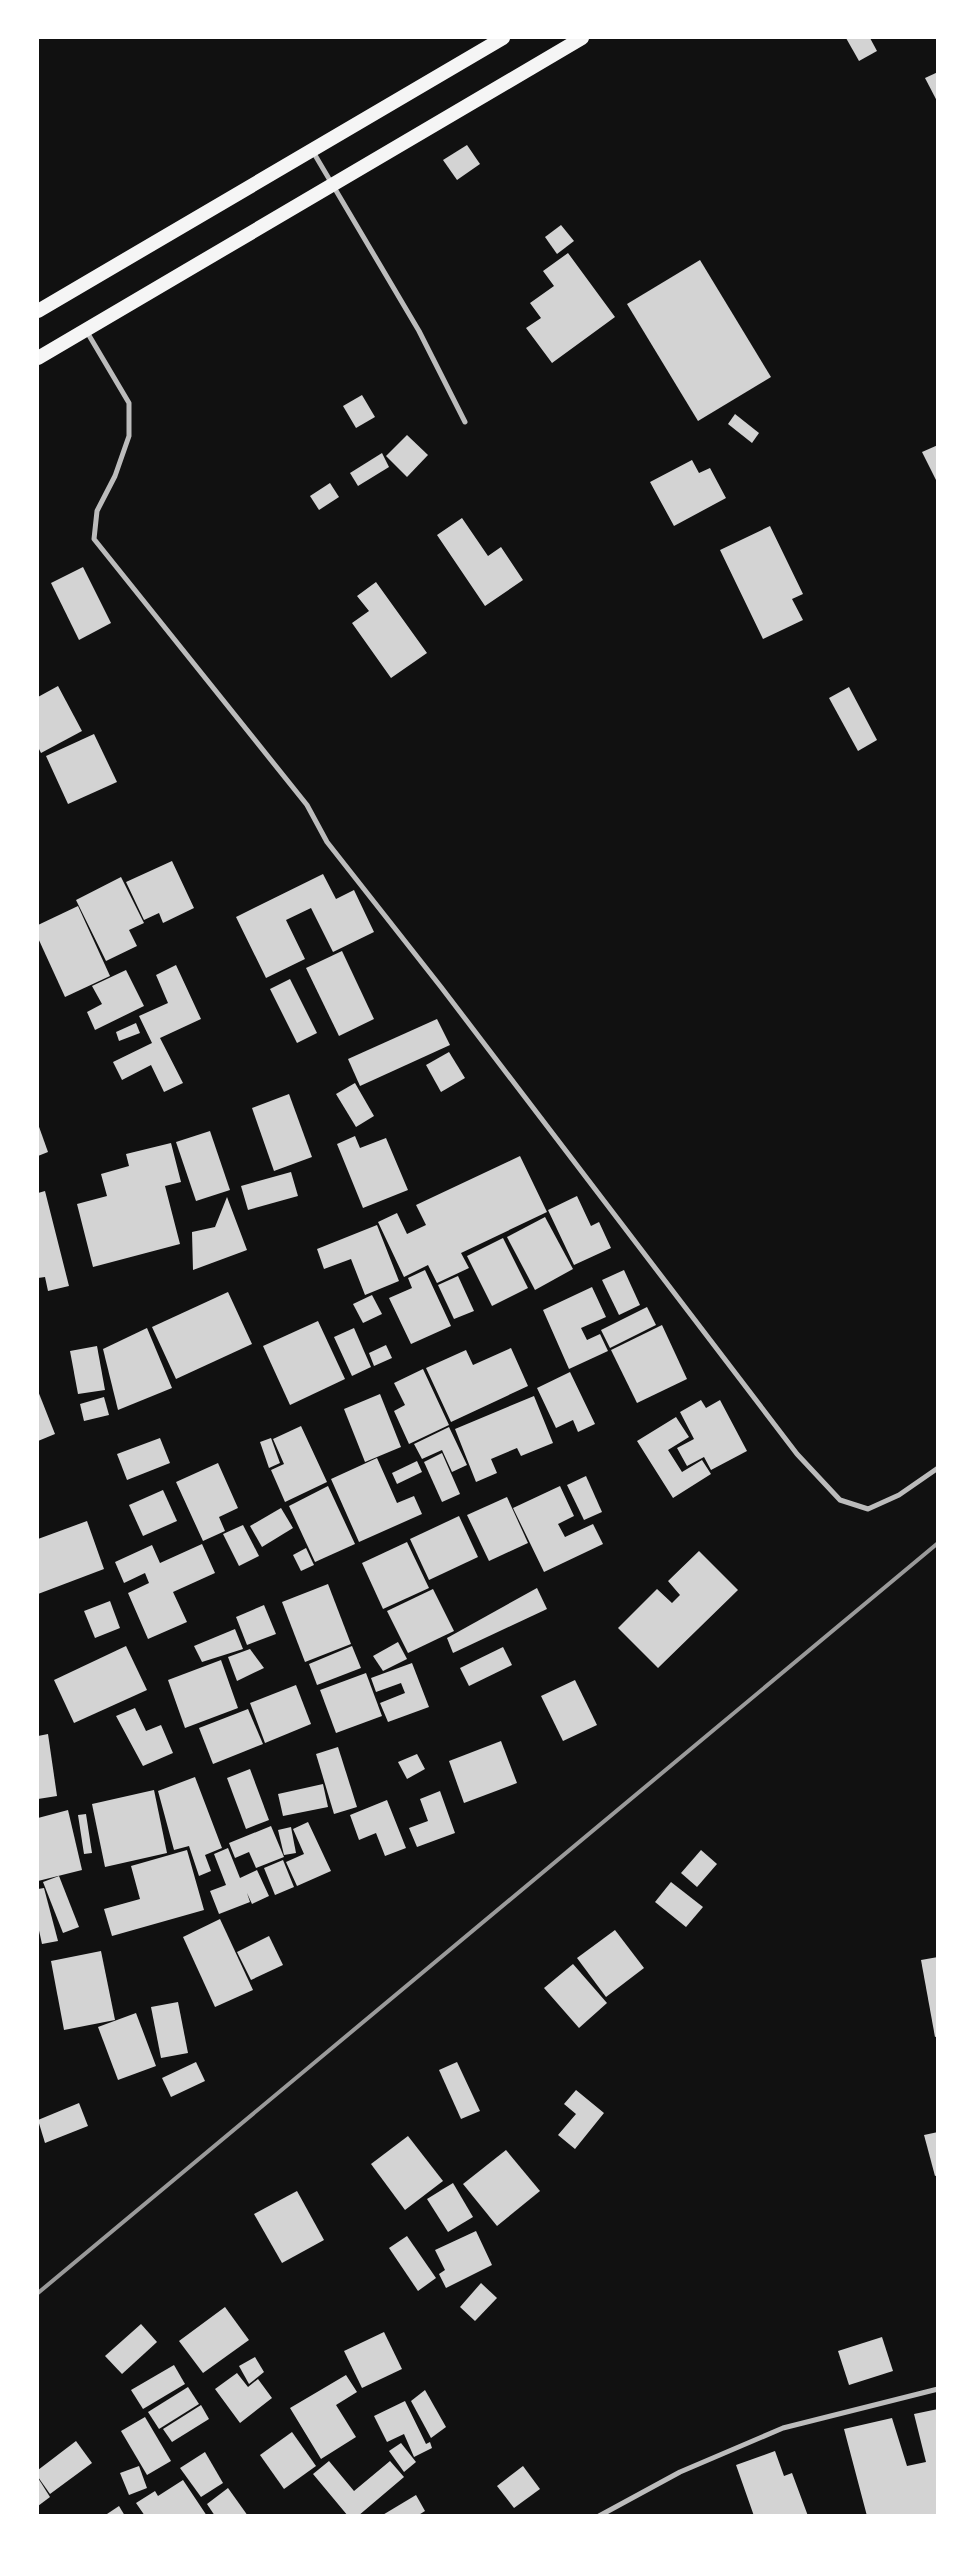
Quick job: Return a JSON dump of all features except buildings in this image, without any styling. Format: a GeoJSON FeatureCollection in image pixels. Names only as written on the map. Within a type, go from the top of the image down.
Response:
{"type":"FeatureCollection","features":[{"type":"Feature","properties":{"kind":"highway"},"geometry":{"type":"LineString","coordinates":[[38,311],[503,38]]}},
{"type":"Feature","properties":{"kind":"highway"},"geometry":{"type":"LineString","coordinates":[[38,358],[582,38]]}},
{"type":"Feature","properties":{"kind":"street"},"geometry":{"type":"LineString","coordinates":[[312,150],[419,331],[465,422]]}},
{"type":"Feature","properties":{"kind":"street"},"geometry":{"type":"LineString","coordinates":[[86,329],[129,403],[129,436],[115,476],[97,511],[94,539],[307,805],[327,842],[441,987],[797,1454],[840,1500],[868,1509],[899,1494],[938,1468]]}},
{"type":"Feature","properties":{"kind":"street"},"geometry":{"type":"LineString","coordinates":[[599,2516],[680,2472],[783,2428],[938,2389]]}},
{"type":"Feature","properties":{"kind":"railway"},"geometry":{"type":"LineString","coordinates":[[38,2293],[938,1543]]}}]}
